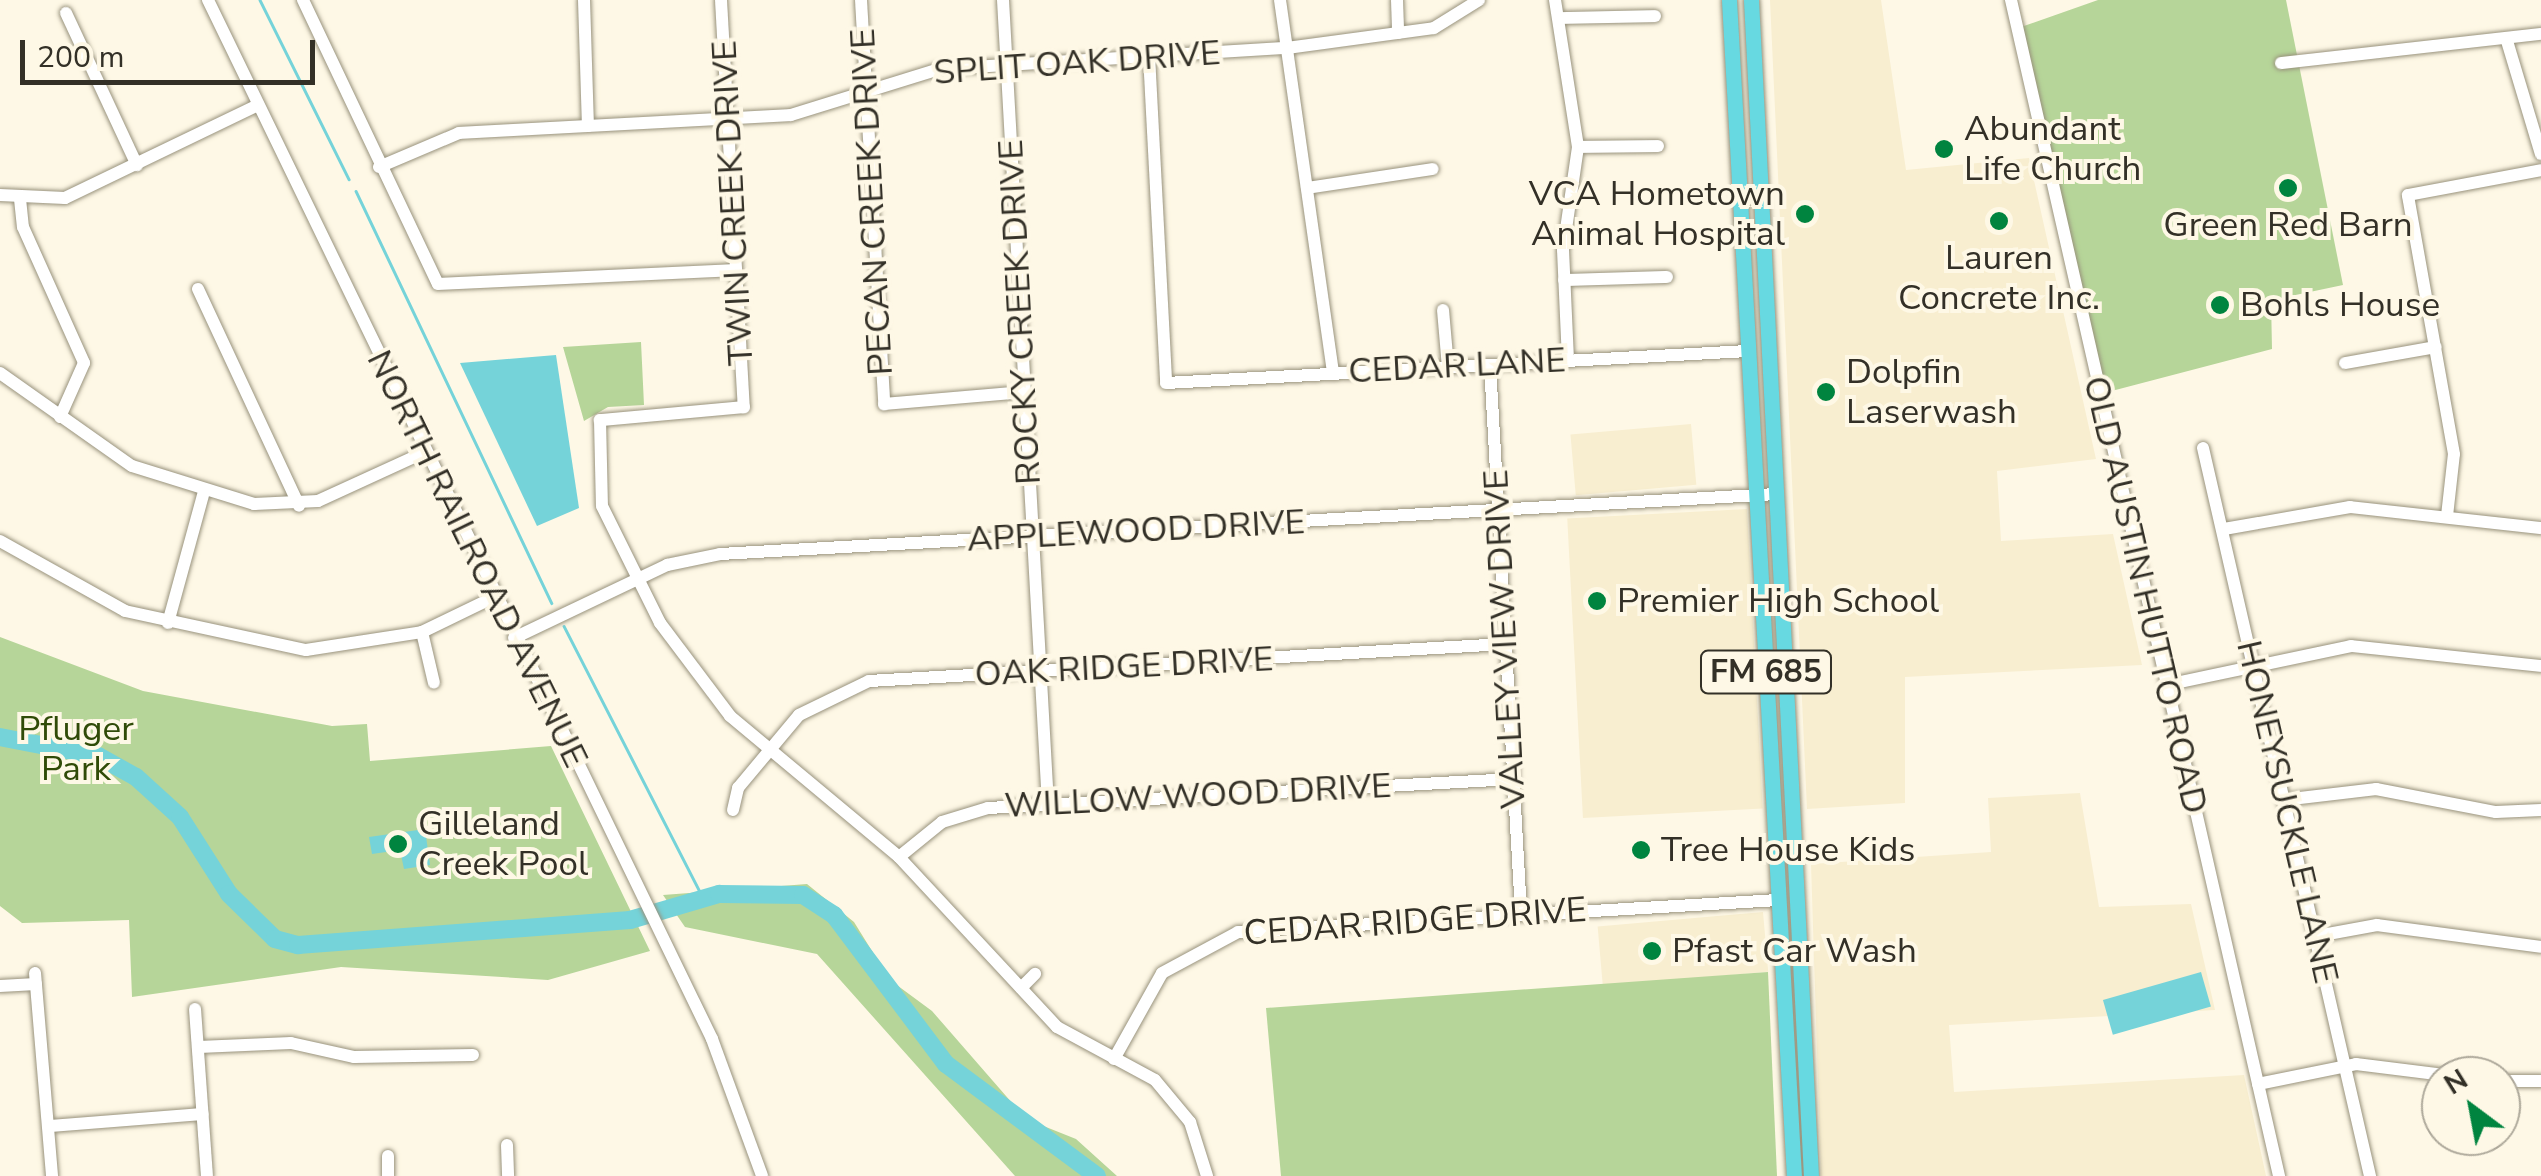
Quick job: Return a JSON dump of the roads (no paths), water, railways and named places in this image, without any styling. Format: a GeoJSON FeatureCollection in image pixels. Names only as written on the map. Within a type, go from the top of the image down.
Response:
{"type":"FeatureCollection","features":[{"type":"Feature","properties":{"kind":"main road","name":"FM 685"},"geometry":{"type":"LineString","coordinates":[[1729,0],[1794,1176]]}},
{"type":"Feature","properties":{"kind":"main road","name":"FM 685"},"geometry":{"type":"LineString","coordinates":[[1750,0],[1811,1176]]}},
{"type":"Feature","properties":{"kind":"street","name":"NORTH RAILROAD AVENUE"},"geometry":{"type":"LineString","coordinates":[[208,0],[734,1089],[762,1176]]}},
{"type":"Feature","properties":{"kind":"street"},"geometry":{"type":"LineString","coordinates":[[303,0],[434,280],[736,270]]}},
{"type":"Feature","properties":{"kind":"street"},"geometry":{"type":"LineString","coordinates":[[584,0],[588,126]]}},
{"type":"Feature","properties":{"kind":"street","name":"TWIN CREEK DRIVE"},"geometry":{"type":"LineString","coordinates":[[636,578],[597,486],[600,420],[744,407],[722,0]]}},
{"type":"Feature","properties":{"kind":"street","name":"PECAN CREEK DRIVE"},"geometry":{"type":"LineString","coordinates":[[861,0],[884,404],[1023,392]]}},
{"type":"Feature","properties":{"kind":"street","name":"ROCKY CREEK DRIVE"},"geometry":{"type":"LineString","coordinates":[[1003,0],[1048,804]]}},
{"type":"Feature","properties":{"kind":"street"},"geometry":{"type":"LineString","coordinates":[[1280,0],[1333,373]]}},
{"type":"Feature","properties":{"kind":"street"},"geometry":{"type":"LineString","coordinates":[[1397,0],[1398,33]]}},
{"type":"Feature","properties":{"kind":"street","name":"SPLIT OAK DRIVE"},"geometry":{"type":"LineString","coordinates":[[380,168],[460,132],[791,115],[940,69],[1287,48],[1446,24],[1479,0]]}},
{"type":"Feature","properties":{"kind":"street"},"geometry":{"type":"LineString","coordinates":[[1554,0],[1562,18],[1578,146],[1564,280],[1568,360]]}},
{"type":"Feature","properties":{"kind":"street","name":"OLD AUSTIN HUTTO ROAD"},"geometry":{"type":"LineString","coordinates":[[2015,4],[2279,1176]]}},
{"type":"Feature","properties":{"kind":"street"},"geometry":{"type":"LineString","coordinates":[[66,13],[137,165]]}},
{"type":"Feature","properties":{"kind":"street"},"geometry":{"type":"LineString","coordinates":[[1562,18],[1654,16]]}},
{"type":"Feature","properties":{"kind":"street"},"geometry":{"type":"LineString","coordinates":[[2281,62],[2507,41],[2541,34]]}},
{"type":"Feature","properties":{"kind":"street"},"geometry":{"type":"LineString","coordinates":[[2507,41],[2541,154]]}},
{"type":"Feature","properties":{"kind":"street","name":"CEDAR LANE"},"geometry":{"type":"LineString","coordinates":[[1149,55],[1166,383],[1748,351]]}},
{"type":"Feature","properties":{"kind":"street"},"geometry":{"type":"LineString","coordinates":[[0,194],[20,200],[65,198],[258,105]]}},
{"type":"Feature","properties":{"kind":"street"},"geometry":{"type":"LineString","coordinates":[[1578,146],[1658,146]]}},
{"type":"Feature","properties":{"kind":"street"},"geometry":{"type":"LineString","coordinates":[[1307,188],[1433,169]]}},
{"type":"Feature","properties":{"kind":"street"},"geometry":{"type":"LineString","coordinates":[[2446,516],[2454,454],[2408,195],[2541,170]]}},
{"type":"Feature","properties":{"kind":"street"},"geometry":{"type":"LineString","coordinates":[[20,200],[23,227],[84,363],[60,417]]}},
{"type":"Feature","properties":{"kind":"street"},"geometry":{"type":"LineString","coordinates":[[1564,280],[1667,277]]}},
{"type":"Feature","properties":{"kind":"street"},"geometry":{"type":"LineString","coordinates":[[198,290],[298,506]]}},
{"type":"Feature","properties":{"kind":"street"},"geometry":{"type":"LineString","coordinates":[[1443,310],[1448,368]]}},
{"type":"Feature","properties":{"kind":"street"},"geometry":{"type":"LineString","coordinates":[[2344,363],[2436,347]]}},
{"type":"Feature","properties":{"kind":"street","name":"VALLEY VIEW DRIVE"},"geometry":{"type":"LineString","coordinates":[[1490,365],[1521,914]]}},
{"type":"Feature","properties":{"kind":"street"},"geometry":{"type":"LineString","coordinates":[[0,373],[132,466],[204,491],[298,506],[425,452]]}},
{"type":"Feature","properties":{"kind":"street","name":"HONEYSUCKLE LANE"},"geometry":{"type":"LineString","coordinates":[[2203,448],[2370,1176]]}},
{"type":"Feature","properties":{"kind":"street"},"geometry":{"type":"LineString","coordinates":[[168,623],[204,491]]}},
{"type":"Feature","properties":{"kind":"street","name":"APPLEWOOD DRIVE"},"geometry":{"type":"LineString","coordinates":[[514,638],[636,578],[720,554],[1776,494]]}},
{"type":"Feature","properties":{"kind":"street"},"geometry":{"type":"LineString","coordinates":[[2224,529],[2350,507],[2541,528]]}},
{"type":"Feature","properties":{"kind":"street"},"geometry":{"type":"LineString","coordinates":[[0,541],[92,600],[168,623],[306,650],[422,632],[494,596]]}},
{"type":"Feature","properties":{"kind":"street"},"geometry":{"type":"LineString","coordinates":[[636,578],[696,674],[768,751],[898,857],[1057,1027],[1154,1080],[1182,1109],[1206,1176]]}},
{"type":"Feature","properties":{"kind":"street"},"geometry":{"type":"LineString","coordinates":[[422,632],[434,684]]}},
{"type":"Feature","properties":{"kind":"street","name":"OAK RIDGE DRIVE"},"geometry":{"type":"LineString","coordinates":[[733,810],[768,751],[816,702],[869,681],[1505,644]]}},
{"type":"Feature","properties":{"kind":"street"},"geometry":{"type":"LineString","coordinates":[[2166,685],[2351,646],[2541,666]]}},
{"type":"Feature","properties":{"kind":"street","name":"WILLOW WOOD DRIVE"},"geometry":{"type":"LineString","coordinates":[[898,857],[968,812],[1048,804],[1513,779]]}},
{"type":"Feature","properties":{"kind":"street"},"geometry":{"type":"LineString","coordinates":[[2282,800],[2376,789],[2496,812],[2541,810]]}},
{"type":"Feature","properties":{"kind":"street","name":"CEDAR RIDGE DRIVE"},"geometry":{"type":"LineString","coordinates":[[1114,1058],[1162,973],[1222,936],[1778,900]]}},
{"type":"Feature","properties":{"kind":"street"},"geometry":{"type":"LineString","coordinates":[[2316,936],[2377,925],[2541,947]]}},
{"type":"Feature","properties":{"kind":"street"},"geometry":{"type":"LineString","coordinates":[[1021,988],[1035,974]]}},
{"type":"Feature","properties":{"kind":"street"},"geometry":{"type":"LineString","coordinates":[[0,986],[36,978],[52,1176]]}},
{"type":"Feature","properties":{"kind":"street"},"geometry":{"type":"LineString","coordinates":[[194,1009],[208,1176]]}},
{"type":"Feature","properties":{"kind":"street"},"geometry":{"type":"LineString","coordinates":[[1784,1021],[1803,1021]]}},
{"type":"Feature","properties":{"kind":"street"},"geometry":{"type":"LineString","coordinates":[[199,1048],[292,1043],[354,1057],[473,1055]]}},
{"type":"Feature","properties":{"kind":"street"},"geometry":{"type":"LineString","coordinates":[[2258,1084],[2345,1065],[2421,1073]]}},
{"type":"Feature","properties":{"kind":"street"},"geometry":{"type":"LineString","coordinates":[[50,1126],[203,1114]]}},
{"type":"Feature","properties":{"kind":"street"},"geometry":{"type":"LineString","coordinates":[[506,1145],[508,1176]]}},
{"type":"Feature","properties":{"kind":"street"},"geometry":{"type":"LineString","coordinates":[[388,1156],[388,1176]]}},
{"type":"Feature","properties":{"kind":"water"},"geometry":{"type":"Polygon","coordinates":[[[556,355],[579,508],[537,526],[460,363],[556,355]]]}},
{"type":"Feature","properties":{"kind":"water","name":"Gilleland Creek Pool"},"geometry":{"type":"Polygon","coordinates":[[[425,829],[430,865],[404,869],[400,850],[372,854],[369,837],[425,829]]]}},
{"type":"Feature","properties":{"kind":"water"},"geometry":{"type":"Polygon","coordinates":[[[2201,972],[2211,1007],[2113,1035],[2103,1000],[2201,972]]]}},
{"type":"Feature","properties":{"kind":"waterway"},"geometry":{"type":"LineString","coordinates":[[260,0],[349,179]]}},
{"type":"Feature","properties":{"kind":"waterway"},"geometry":{"type":"LineString","coordinates":[[356,191],[552,603]]}},
{"type":"Feature","properties":{"kind":"waterway"},"geometry":{"type":"LineString","coordinates":[[564,626],[704,899]]}},
{"type":"Feature","properties":{"kind":"waterway"},"geometry":{"type":"LineString","coordinates":[[0,737],[98,756],[136,777],[180,817],[229,894],[275,939],[298,945],[630,920],[719,894],[803,895],[834,915],[946,1064],[1097,1176]]}},
{"type":"Feature","properties":{"kind":"place","name":"Abundant Life Church"},"geometry":{"type":"Point","coordinates":[1944,149]}},
{"type":"Feature","properties":{"kind":"place","name":"Green Red Barn"},"geometry":{"type":"Point","coordinates":[2288,188]}},
{"type":"Feature","properties":{"kind":"place","name":"VCA Hometown Animal Hospital"},"geometry":{"type":"Point","coordinates":[1805,214]}},
{"type":"Feature","properties":{"kind":"place","name":"Lauren Concrete Inc."},"geometry":{"type":"Point","coordinates":[1999,221]}},
{"type":"Feature","properties":{"kind":"place","name":"Bohls House"},"geometry":{"type":"Point","coordinates":[2220,305]}},
{"type":"Feature","properties":{"kind":"place","name":"Dolpfin Laserwash"},"geometry":{"type":"Point","coordinates":[1826,392]}},
{"type":"Feature","properties":{"kind":"place","name":"Premier High School"},"geometry":{"type":"Point","coordinates":[1597,601]}},
{"type":"Feature","properties":{"kind":"place","name":"Gilleland Creek Pool"},"geometry":{"type":"Point","coordinates":[398,844]}},
{"type":"Feature","properties":{"kind":"place","name":"Tree House Kids"},"geometry":{"type":"Point","coordinates":[1641,850]}},
{"type":"Feature","properties":{"kind":"place","name":"Pfast Car Wash"},"geometry":{"type":"Point","coordinates":[1652,951]}},
{"type":"Feature","properties":{"kind":"park label","name":"Pfluger Park"},"geometry":{"type":"Point","coordinates":[76,749]}}]}
